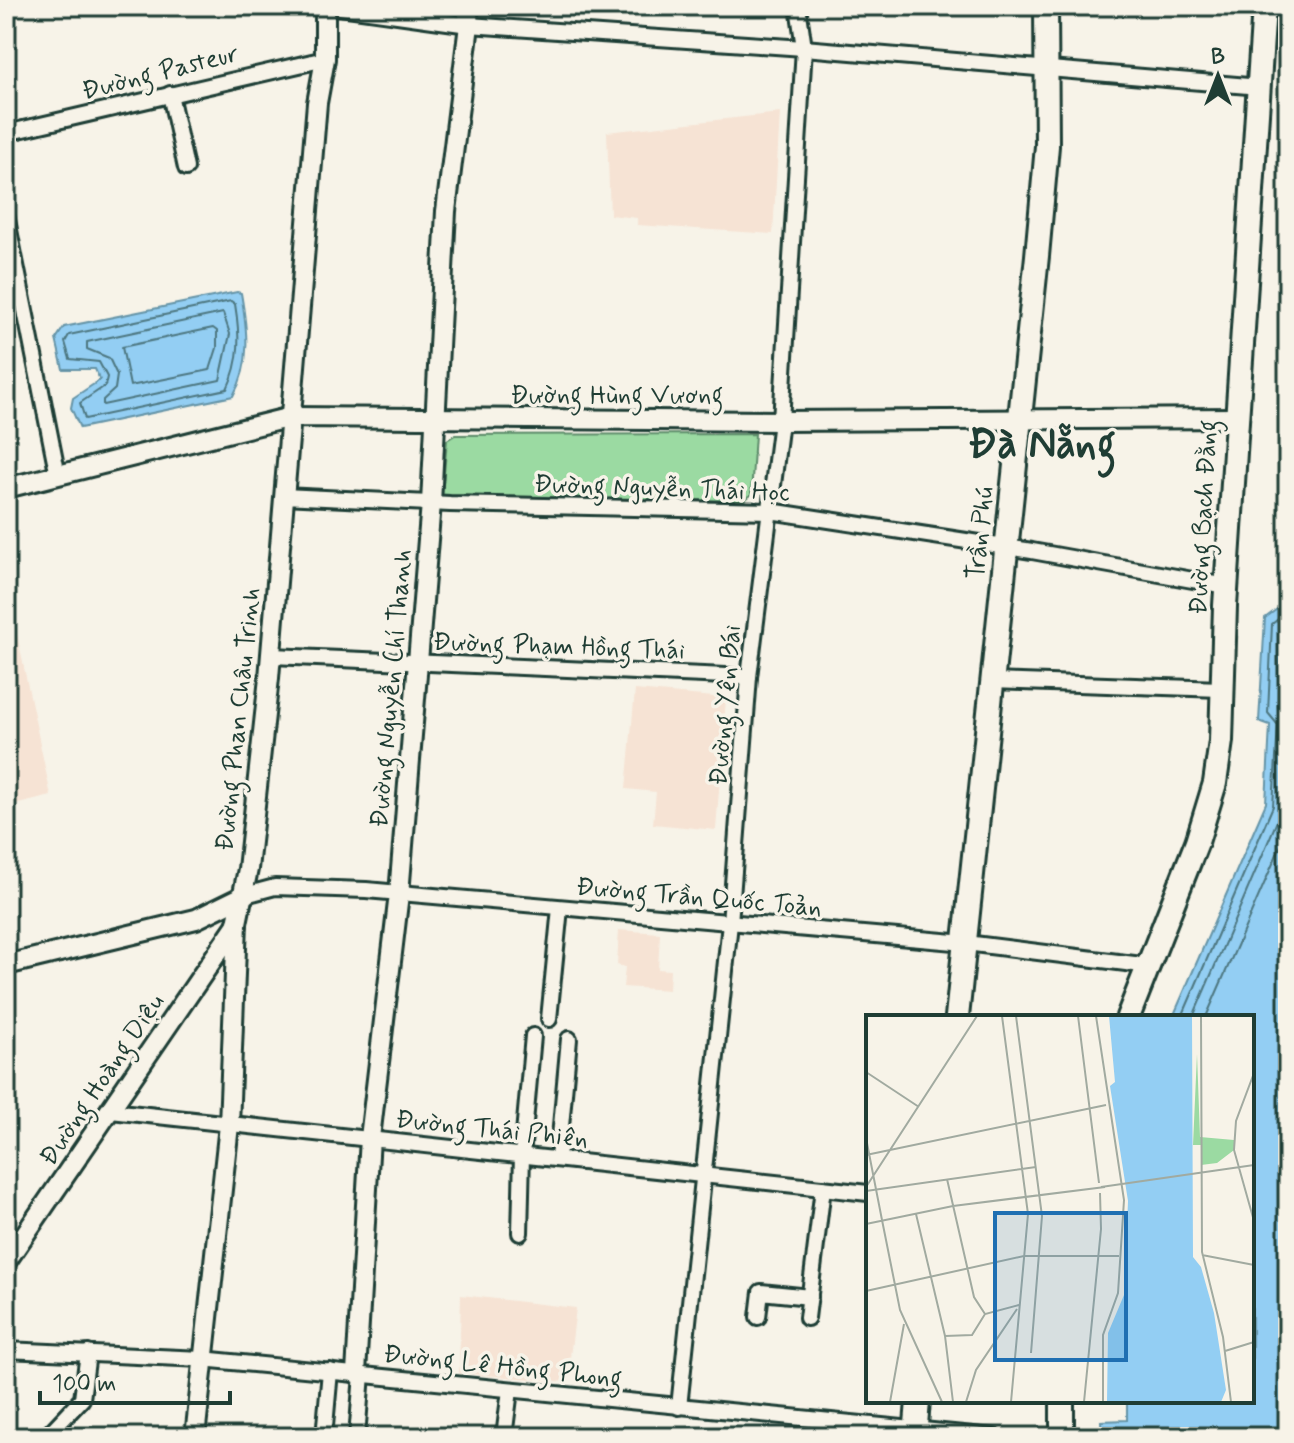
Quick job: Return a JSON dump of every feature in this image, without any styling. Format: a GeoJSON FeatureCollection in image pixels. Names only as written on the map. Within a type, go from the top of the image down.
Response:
{"type":"FeatureCollection","features":[{"type":"Feature","properties":{"kind":"main road"},"geometry":{"type":"LineString","coordinates":[[1037,6],[1047,43]]}},
{"type":"Feature","properties":{"kind":"main road","name":"Trần Phú"},"geometry":{"type":"LineString","coordinates":[[957,1015],[1005,547],[1022,418],[1046,159],[1046,6]]}},
{"type":"Feature","properties":{"kind":"main road"},"geometry":{"type":"LineString","coordinates":[[1047,43],[1056,6]]}},
{"type":"Feature","properties":{"kind":"main road","name":"Đường Bạch Đằng"},"geometry":{"type":"LineString","coordinates":[[1129,1015],[1197,842],[1215,783],[1221,741],[1226,586],[1264,6]]}},
{"type":"Feature","properties":{"kind":"main road"},"geometry":{"type":"LineString","coordinates":[[916,1432],[918,1403]]}},
{"type":"Feature","properties":{"kind":"main road"},"geometry":{"type":"LineString","coordinates":[[1062,1403],[1062,1437]]}},
{"type":"Feature","properties":{"kind":"street","name":"Đường Phan Châu Trinh"},"geometry":{"type":"LineString","coordinates":[[195,1437],[229,1125],[237,923],[245,895],[272,656],[317,103],[325,59],[325,6]]}},
{"type":"Feature","properties":{"kind":"street"},"geometry":{"type":"LineString","coordinates":[[333,6],[468,15],[1048,71],[1260,87]]}},
{"type":"Feature","properties":{"kind":"street","name":"Đường Yên Bái"},"geometry":{"type":"LineString","coordinates":[[679,1407],[730,923],[749,677],[781,421],[804,48],[798,6]]}},
{"type":"Feature","properties":{"kind":"street","name":"Đường Nguyễn Chí Thanh"},"geometry":{"type":"LineString","coordinates":[[359,1374],[370,1138],[399,894],[431,503],[446,211],[468,15]]}},
{"type":"Feature","properties":{"kind":"street","name":"Đường Pasteur"},"geometry":{"type":"LineString","coordinates":[[6,133],[325,59]]}},
{"type":"Feature","properties":{"kind":"street"},"geometry":{"type":"LineString","coordinates":[[170,94],[186,168]]}},
{"type":"Feature","properties":{"kind":"street"},"geometry":{"type":"LineString","coordinates":[[6,215],[58,476]]}},
{"type":"Feature","properties":{"kind":"street","name":"Đường Hùng Vương"},"geometry":{"type":"LineString","coordinates":[[6,488],[291,417],[781,421],[1236,418]]}},
{"type":"Feature","properties":{"kind":"street","name":"Đường Nguyễn Thái Học"},"geometry":{"type":"LineString","coordinates":[[283,496],[431,503],[770,511],[1005,547],[1226,586]]}},
{"type":"Feature","properties":{"kind":"street","name":"Đường Phạm Hồng Thái"},"geometry":{"type":"LineString","coordinates":[[272,656],[749,677]]}},
{"type":"Feature","properties":{"kind":"street"},"geometry":{"type":"LineString","coordinates":[[992,681],[1221,689]]}},
{"type":"Feature","properties":{"kind":"street","name":"Đường Trần Quốc Toản"},"geometry":{"type":"LineString","coordinates":[[245,895],[275,887],[399,894],[966,943],[1150,966]]}},
{"type":"Feature","properties":{"kind":"street"},"geometry":{"type":"LineString","coordinates":[[6,965],[196,919],[245,895]]}},
{"type":"Feature","properties":{"kind":"street"},"geometry":{"type":"LineString","coordinates":[[549,1019],[560,908]]}},
{"type":"Feature","properties":{"kind":"street","name":"Đường Hoàng Diệu"},"geometry":{"type":"LineString","coordinates":[[6,1262],[237,923]]}},
{"type":"Feature","properties":{"kind":"street"},"geometry":{"type":"LineString","coordinates":[[212,962],[237,971]]}},
{"type":"Feature","properties":{"kind":"street"},"geometry":{"type":"LineString","coordinates":[[520,1233],[522,1155],[533,1036]]}},
{"type":"Feature","properties":{"kind":"street"},"geometry":{"type":"LineString","coordinates":[[558,1159],[569,1039]]}},
{"type":"Feature","properties":{"kind":"street","name":"Đường Thái Phiên"},"geometry":{"type":"LineString","coordinates":[[111,1111],[866,1193]]}},
{"type":"Feature","properties":{"kind":"street"},"geometry":{"type":"LineString","coordinates":[[807,1318],[823,1188]]}},
{"type":"Feature","properties":{"kind":"street"},"geometry":{"type":"LineString","coordinates":[[758,1317],[761,1292],[810,1297]]}},
{"type":"Feature","properties":{"kind":"street","name":"Đường Lê Hồng Phong"},"geometry":{"type":"LineString","coordinates":[[6,1350],[202,1359],[916,1432],[994,1437]]}},
{"type":"Feature","properties":{"kind":"street"},"geometry":{"type":"LineString","coordinates":[[46,1437],[82,1399],[88,1353]]}},
{"type":"Feature","properties":{"kind":"street"},"geometry":{"type":"LineString","coordinates":[[324,1437],[330,1371]]}},
{"type":"Feature","properties":{"kind":"street"},"geometry":{"type":"LineString","coordinates":[[357,1437],[359,1374]]}},
{"type":"Feature","properties":{"kind":"street"},"geometry":{"type":"LineString","coordinates":[[504,1437],[510,1390]]}},
{"type":"Feature","properties":{"kind":"shaded area"},"geometry":{"type":"Polygon","coordinates":[[[780,113],[773,234],[637,225],[637,218],[610,215],[607,132],[780,113]]]}},
{"type":"Feature","properties":{"kind":"shaded area"},"geometry":{"type":"Polygon","coordinates":[[[6,582],[51,796],[6,807],[6,582]]]}},
{"type":"Feature","properties":{"kind":"shaded area"},"geometry":{"type":"Polygon","coordinates":[[[635,690],[726,698],[716,830],[653,824],[656,792],[626,789],[635,690]]]}},
{"type":"Feature","properties":{"kind":"shaded area"},"geometry":{"type":"Polygon","coordinates":[[[619,930],[660,933],[658,969],[670,970],[669,990],[623,987],[625,967],[617,965],[619,930]]]}},
{"type":"Feature","properties":{"kind":"shaded area"},"geometry":{"type":"Polygon","coordinates":[[[461,1295],[576,1308],[567,1382],[459,1373],[461,1295]]]}},
{"type":"Feature","properties":{"kind":"green space"},"geometry":{"type":"Polygon","coordinates":[[[755,434],[751,495],[743,501],[442,496],[447,440],[455,435],[755,434]]]}},
{"type":"Feature","properties":{"kind":"water"},"geometry":{"type":"Polygon","coordinates":[[[241,293],[246,345],[243,371],[233,396],[80,428],[71,408],[73,398],[100,380],[95,369],[63,369],[56,339],[64,327],[241,293]]]}},
{"type":"Feature","properties":{"kind":"water"},"geometry":{"type":"Polygon","coordinates":[[[1288,601],[1288,1437],[1102,1437],[1101,1421],[1127,1420],[1127,1403],[1254,1403],[1254,1015],[1174,1015],[1266,803],[1270,725],[1259,721],[1265,618],[1288,601]]]}},
{"type":"Feature","properties":{"kind":"district","name":"Đà Nẵng"},"geometry":{"type":"Point","coordinates":[1042,442]}}]}
